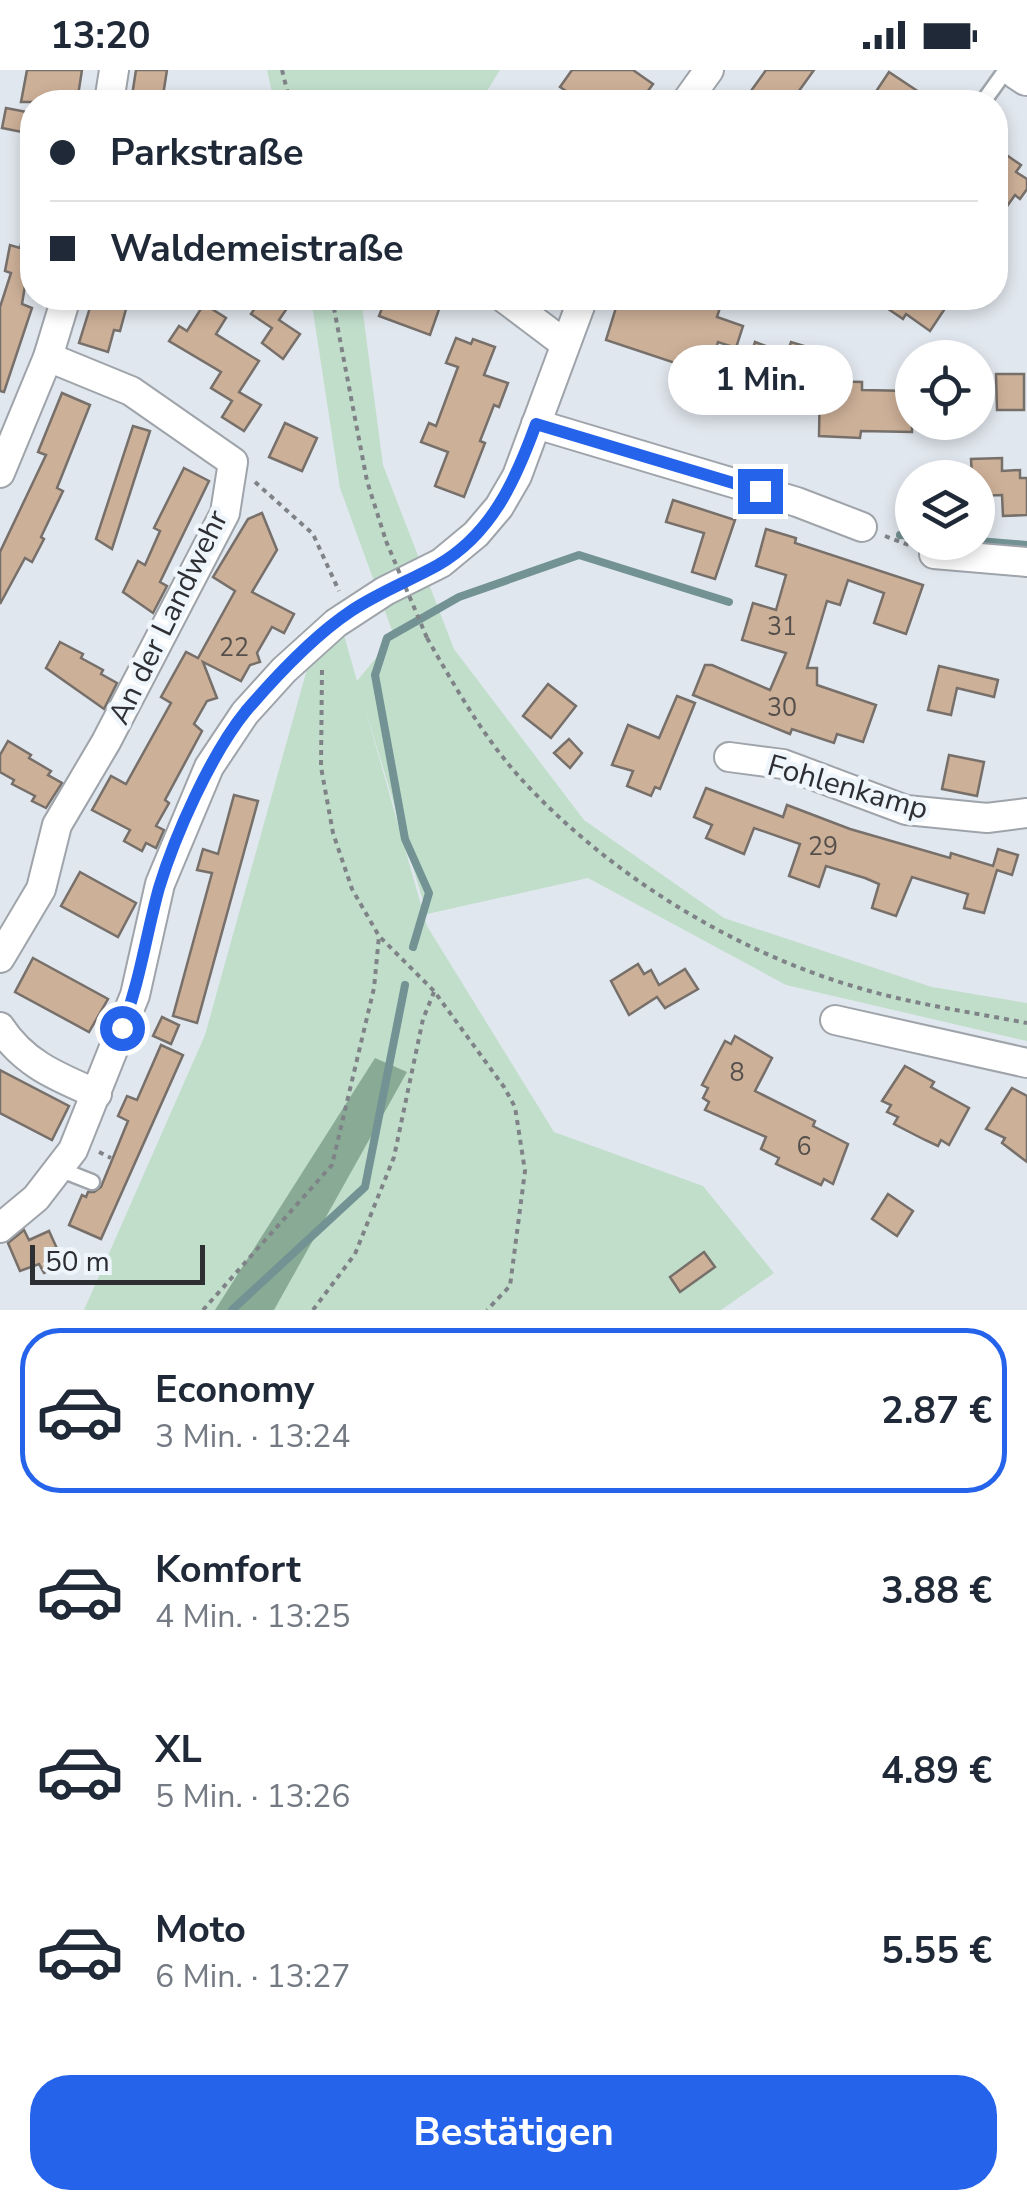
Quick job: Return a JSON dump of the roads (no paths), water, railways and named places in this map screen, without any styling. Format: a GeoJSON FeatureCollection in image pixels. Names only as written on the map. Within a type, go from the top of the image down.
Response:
{"type":"FeatureCollection","features":[{"type":"Feature","properties":{"kind":"main road"},"geometry":{"type":"LineString","coordinates":[[1018,70],[1027,76]]}},
{"type":"Feature","properties":{"kind":"street"},"geometry":{"type":"LineString","coordinates":[[0,473],[48,357],[62,310]]}},
{"type":"Feature","properties":{"kind":"street"},"geometry":{"type":"LineString","coordinates":[[520,310],[565,344]]}},
{"type":"Feature","properties":{"kind":"street"},"geometry":{"type":"LineString","coordinates":[[0,1228],[36,1198],[74,1150],[135,994],[160,884],[209,767],[245,713],[284,670],[349,612],[442,563],[476,534],[499,507],[517,476],[578,310]]}},
{"type":"Feature","properties":{"kind":"street","name":"An der Landwehr"},"geometry":{"type":"LineString","coordinates":[[0,958],[41,889],[57,825],[106,742],[225,512],[233,462],[131,391],[48,357]]}},
{"type":"Feature","properties":{"kind":"street"},"geometry":{"type":"LineString","coordinates":[[536,424],[797,502],[862,528]]}},
{"type":"Feature","properties":{"kind":"street"},"geometry":{"type":"LineString","coordinates":[[995,559],[1027,562]]}},
{"type":"Feature","properties":{"kind":"street","name":"Fohlenkamp"},"geometry":{"type":"LineString","coordinates":[[730,758],[783,764],[906,810],[986,818],[1027,813]]}},
{"type":"Feature","properties":{"kind":"street"},"geometry":{"type":"LineString","coordinates":[[835,1020],[1027,1064]]}},
{"type":"Feature","properties":{"kind":"street"},"geometry":{"type":"LineString","coordinates":[[0,1027],[14,1048],[41,1070],[97,1094]]}},
{"type":"Feature","properties":{"kind":"lane"},"geometry":{"type":"LineString","coordinates":[[59,1168],[92,1182]]}},
{"type":"Feature","properties":{"kind":"waterway"},"geometry":{"type":"LineString","coordinates":[[995,542],[1027,545]]}},
{"type":"Feature","properties":{"kind":"waterway"},"geometry":{"type":"LineString","coordinates":[[413,947],[429,893],[405,839],[375,675],[387,638],[459,597],[579,555],[729,602]]}},
{"type":"Feature","properties":{"kind":"waterway"},"geometry":{"type":"LineString","coordinates":[[232,1310],[365,1187],[405,985]]}}]}
